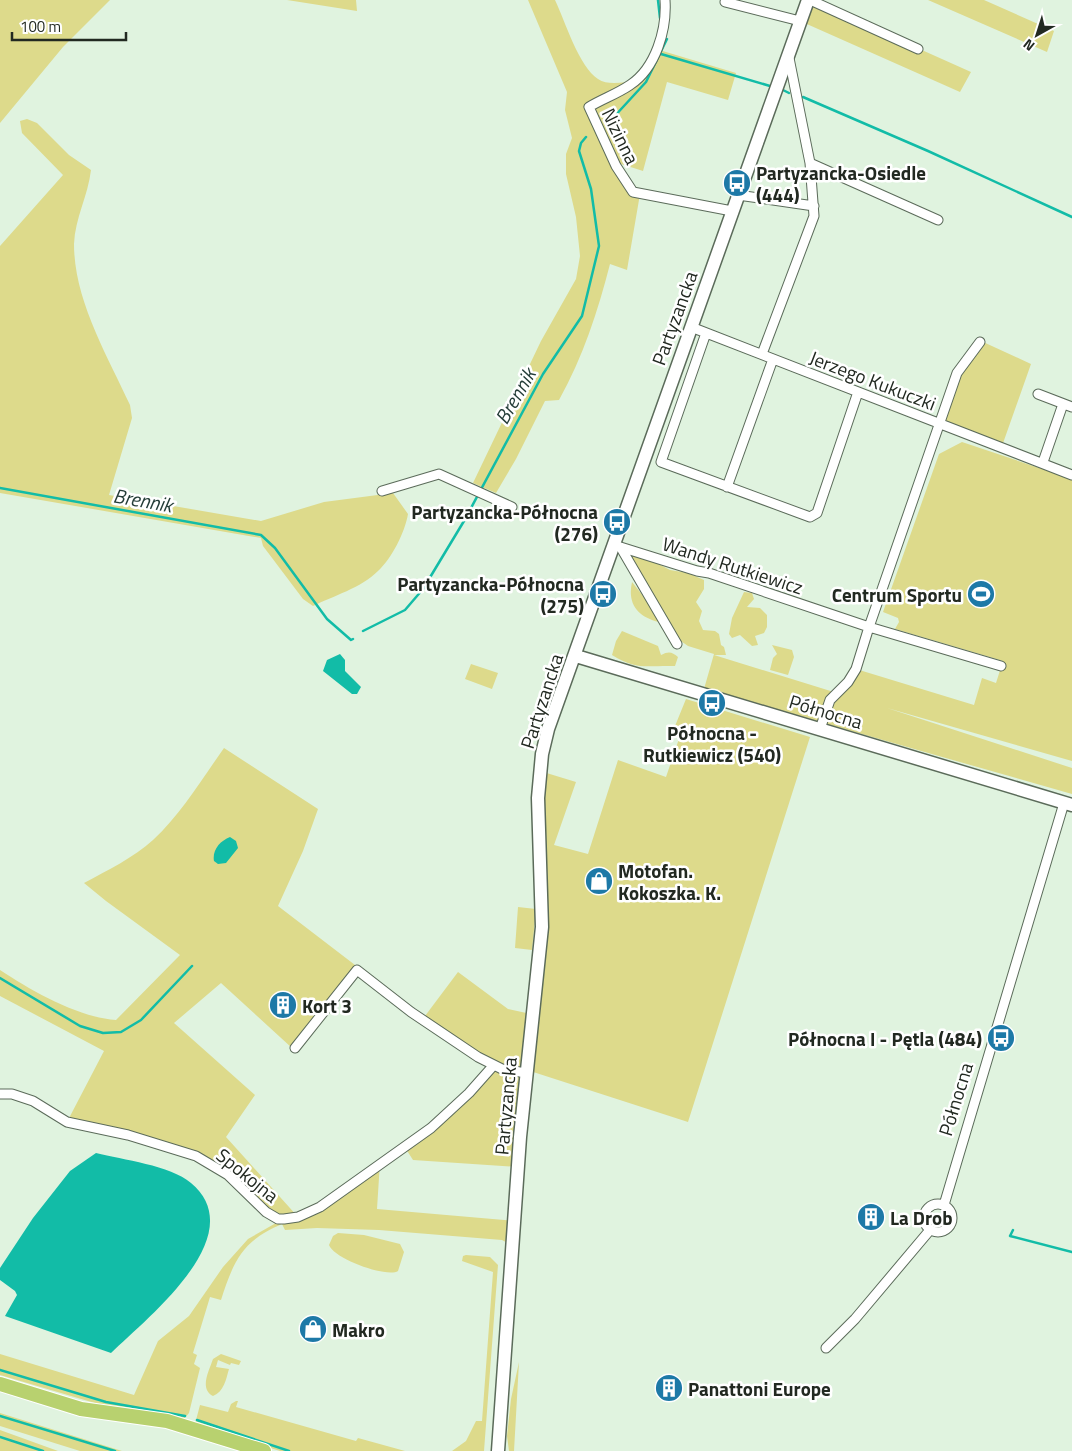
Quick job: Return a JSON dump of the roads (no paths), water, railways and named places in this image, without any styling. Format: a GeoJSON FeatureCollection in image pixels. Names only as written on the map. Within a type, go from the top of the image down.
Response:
{"type":"FeatureCollection","features":[{"type":"Feature","properties":{"kind":"main road","name":"Partyzancka"},"geometry":{"type":"LineString","coordinates":[[498,1451],[526,1073],[542,927],[538,798],[540,766],[547,732],[618,547],[691,327],[809,0]]}},
{"type":"Feature","properties":{"kind":"main road","name":"Północna"},"geometry":{"type":"LineString","coordinates":[[576,656],[1068,804]]}},
{"type":"Feature","properties":{"kind":"main road"},"geometry":{"type":"LineString","coordinates":[[0,1384],[81,1409],[167,1421],[264,1451]]}},
{"type":"Feature","properties":{"kind":"street","name":"Nizinna"},"geometry":{"type":"LineString","coordinates":[[665,0],[665,28],[643,73],[628,87],[589,107],[616,166],[630,189],[640,194],[732,211]]}},
{"type":"Feature","properties":{"kind":"street"},"geometry":{"type":"LineString","coordinates":[[809,0],[918,49]]}},
{"type":"Feature","properties":{"kind":"street"},"geometry":{"type":"LineString","coordinates":[[725,2],[800,21]]}},
{"type":"Feature","properties":{"kind":"street"},"geometry":{"type":"LineString","coordinates":[[762,354],[814,216],[810,163],[788,55]]}},
{"type":"Feature","properties":{"kind":"street"},"geometry":{"type":"LineString","coordinates":[[810,163],[938,220]]}},
{"type":"Feature","properties":{"kind":"street"},"geometry":{"type":"LineString","coordinates":[[738,195],[814,206]]}},
{"type":"Feature","properties":{"kind":"street","name":"Jerzego Kukuczki"},"geometry":{"type":"LineString","coordinates":[[691,327],[1043,462],[1049,467],[1072,475]]}},
{"type":"Feature","properties":{"kind":"street"},"geometry":{"type":"LineString","coordinates":[[706,333],[661,462],[810,517],[817,513],[858,392]]}},
{"type":"Feature","properties":{"kind":"street"},"geometry":{"type":"LineString","coordinates":[[820,729],[828,705],[856,670],[956,373],[980,342]]}},
{"type":"Feature","properties":{"kind":"street"},"geometry":{"type":"LineString","coordinates":[[727,486],[773,359]]}},
{"type":"Feature","properties":{"kind":"street"},"geometry":{"type":"LineString","coordinates":[[1038,394],[1072,408]]}},
{"type":"Feature","properties":{"kind":"street"},"geometry":{"type":"LineString","coordinates":[[1043,462],[1062,404]]}},
{"type":"Feature","properties":{"kind":"street"},"geometry":{"type":"LineString","coordinates":[[382,491],[439,474],[512,508]]}},
{"type":"Feature","properties":{"kind":"street"},"geometry":{"type":"LineString","coordinates":[[618,547],[677,644]]}},
{"type":"Feature","properties":{"kind":"street","name":"Wandy Rutkiewicz"},"geometry":{"type":"LineString","coordinates":[[618,547],[633,550],[696,571],[709,573],[869,627],[1001,666]]}},
{"type":"Feature","properties":{"kind":"street","name":"Północna"},"geometry":{"type":"LineString","coordinates":[[944,1205],[1068,804]]}},
{"type":"Feature","properties":{"kind":"street"},"geometry":{"type":"LineString","coordinates":[[295,1048],[356,970],[429,1025],[493,1066],[526,1073]]}},
{"type":"Feature","properties":{"kind":"street","name":"Spokojna"},"geometry":{"type":"LineString","coordinates":[[0,1094],[12,1094],[33,1102],[67,1122],[128,1135],[196,1156],[228,1175],[266,1212],[278,1219],[284,1219],[298,1217],[320,1206],[431,1128],[464,1098],[493,1066]]}},
{"type":"Feature","properties":{"kind":"street"},"geometry":{"type":"LineString","coordinates":[[935,1204],[944,1205],[952,1216],[950,1225],[939,1232],[930,1230],[925,1222],[927,1209],[935,1204]]}},
{"type":"Feature","properties":{"kind":"street"},"geometry":{"type":"LineString","coordinates":[[826,1348],[855,1319],[930,1230]]}},
{"type":"Feature","properties":{"kind":"water"},"geometry":{"type":"Polygon","coordinates":[[[340,654],[345,660],[345,671],[361,687],[357,694],[352,694],[323,671],[327,660],[340,654]]]}},
{"type":"Feature","properties":{"kind":"water"},"geometry":{"type":"Polygon","coordinates":[[[230,837],[236,841],[238,848],[226,863],[218,864],[214,861],[214,853],[220,843],[230,837]]]}},
{"type":"Feature","properties":{"kind":"water"},"geometry":{"type":"Polygon","coordinates":[[[96,1153],[159,1167],[182,1177],[191,1183],[207,1204],[210,1227],[202,1250],[188,1274],[168,1298],[111,1353],[5,1316],[17,1295],[15,1291],[0,1280],[0,1268],[33,1218],[70,1171],[96,1153]]]}},
{"type":"Feature","properties":{"kind":"waterway","name":"Brennik"},"geometry":{"type":"LineString","coordinates":[[658,0],[660,18]]}},
{"type":"Feature","properties":{"kind":"waterway","name":"Brennik"},"geometry":{"type":"LineString","coordinates":[[612,119],[646,82],[667,39]]}},
{"type":"Feature","properties":{"kind":"waterway"},"geometry":{"type":"LineString","coordinates":[[661,54],[770,86]]}},
{"type":"Feature","properties":{"kind":"waterway"},"geometry":{"type":"LineString","coordinates":[[783,90],[789,93]]}},
{"type":"Feature","properties":{"kind":"waterway"},"geometry":{"type":"LineString","coordinates":[[803,97],[928,151],[1072,217]]}},
{"type":"Feature","properties":{"kind":"waterway","name":"Brennik"},"geometry":{"type":"LineString","coordinates":[[363,631],[405,610],[423,589],[464,521],[543,374],[582,316],[599,246],[591,189],[579,151],[581,143],[586,137]]}},
{"type":"Feature","properties":{"kind":"waterway","name":"Brennik"},"geometry":{"type":"LineString","coordinates":[[0,488],[261,535],[275,548],[327,619],[351,640],[353,639]]}},
{"type":"Feature","properties":{"kind":"waterway"},"geometry":{"type":"LineString","coordinates":[[0,978],[80,1026],[103,1033],[121,1032],[141,1020],[192,966]]}},
{"type":"Feature","properties":{"kind":"waterway"},"geometry":{"type":"LineString","coordinates":[[1013,1230],[1010,1236],[1072,1252]]}},
{"type":"Feature","properties":{"kind":"waterway"},"geometry":{"type":"LineString","coordinates":[[0,1370],[106,1402],[185,1416]]}},
{"type":"Feature","properties":{"kind":"waterway"},"geometry":{"type":"LineString","coordinates":[[0,1416],[115,1451]]}},
{"type":"Feature","properties":{"kind":"waterway"},"geometry":{"type":"LineString","coordinates":[[197,1420],[289,1451]]}},
{"type":"Feature","properties":{"kind":"waterway"},"geometry":{"type":"LineString","coordinates":[[0,1437],[43,1451]]}},
{"type":"Feature","properties":{"kind":"place","name":"Partyzancka-Osiedle (444)"},"geometry":{"type":"Point","coordinates":[737,183]}},
{"type":"Feature","properties":{"kind":"place","name":"Partyzancka-Północna (276)"},"geometry":{"type":"Point","coordinates":[617,522]}},
{"type":"Feature","properties":{"kind":"place","name":"Partyzancka-Północna (275)"},"geometry":{"type":"Point","coordinates":[603,594]}},
{"type":"Feature","properties":{"kind":"place","name":"Centrum Sportu"},"geometry":{"type":"Point","coordinates":[981,594]}},
{"type":"Feature","properties":{"kind":"place","name":"Północna - Rutkiewicz (540)"},"geometry":{"type":"Point","coordinates":[712,703]}},
{"type":"Feature","properties":{"kind":"place","name":"Motofan. Kokoszka. K."},"geometry":{"type":"Point","coordinates":[599,881]}},
{"type":"Feature","properties":{"kind":"place","name":"Kort 3"},"geometry":{"type":"Point","coordinates":[283,1005]}},
{"type":"Feature","properties":{"kind":"place","name":"Północna I - Pętla (484)"},"geometry":{"type":"Point","coordinates":[1001,1038]}},
{"type":"Feature","properties":{"kind":"place","name":"La Drob"},"geometry":{"type":"Point","coordinates":[871,1217]}},
{"type":"Feature","properties":{"kind":"place","name":"Makro"},"geometry":{"type":"Point","coordinates":[313,1329]}},
{"type":"Feature","properties":{"kind":"place","name":"Panattoni Europe"},"geometry":{"type":"Point","coordinates":[669,1388]}}]}
